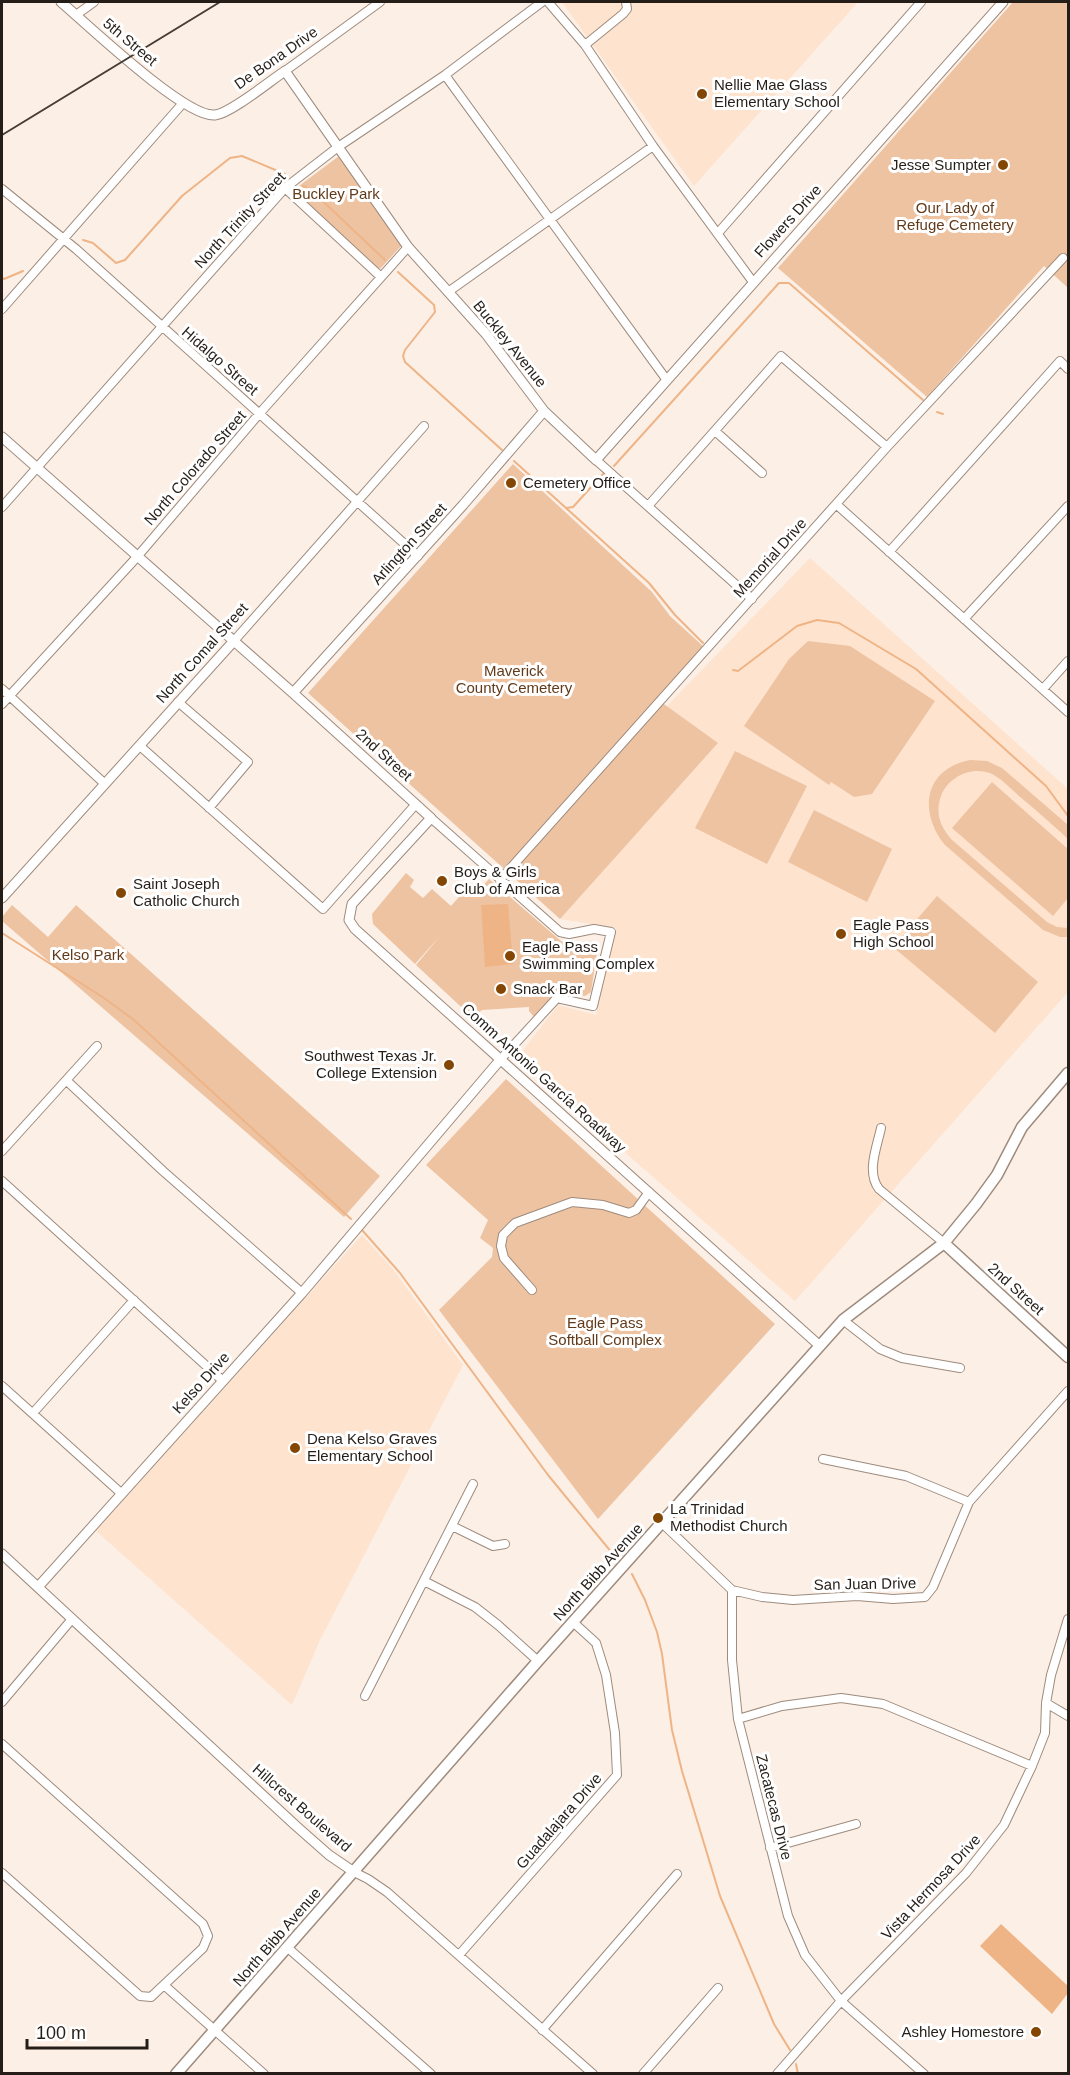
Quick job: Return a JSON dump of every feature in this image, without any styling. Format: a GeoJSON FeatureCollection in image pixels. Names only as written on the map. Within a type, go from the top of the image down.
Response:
{"type":"FeatureCollection","features":[{"type":"Feature","properties":{"kind":"main road","name":"North Bibb Avenue"},"geometry":{"type":"LineString","coordinates":[[176,2073],[538,1661],[843,1320],[944,1243],[997,1175],[1022,1127],[1068,1073]]}},
{"type":"Feature","properties":{"kind":"main road","name":"2nd Street"},"geometry":{"type":"LineString","coordinates":[[944,1243],[1068,1357]]}},
{"type":"Feature","properties":{"kind":"street","name":"5th Street"},"geometry":{"type":"LineString","coordinates":[[61,2],[126,59],[183,103]]}},
{"type":"Feature","properties":{"kind":"street"},"geometry":{"type":"LineString","coordinates":[[76,15],[94,2]]}},
{"type":"Feature","properties":{"kind":"street","name":"De Bona Drive"},"geometry":{"type":"LineString","coordinates":[[183,103],[200,113],[215,115],[230,109],[380,2]]}},
{"type":"Feature","properties":{"kind":"street","name":"North Trinity Street"},"geometry":{"type":"LineString","coordinates":[[2,507],[285,188],[338,147],[445,75],[542,2]]}},
{"type":"Feature","properties":{"kind":"street"},"geometry":{"type":"LineString","coordinates":[[548,2],[585,45],[653,146],[753,282]]}},
{"type":"Feature","properties":{"kind":"street"},"geometry":{"type":"LineString","coordinates":[[585,45],[623,14],[627,9],[626,2]]}},
{"type":"Feature","properties":{"kind":"street"},"geometry":{"type":"LineString","coordinates":[[718,233],[921,2]]}},
{"type":"Feature","properties":{"kind":"street","name":"Flowers Drive"},"geometry":{"type":"LineString","coordinates":[[596,460],[1003,2]]}},
{"type":"Feature","properties":{"kind":"street","name":"Buckley Avenue"},"geometry":{"type":"LineString","coordinates":[[285,71],[408,247],[486,334],[544,411],[752,599]]}},
{"type":"Feature","properties":{"kind":"street"},"geometry":{"type":"LineString","coordinates":[[445,75],[666,379]]}},
{"type":"Feature","properties":{"kind":"street"},"geometry":{"type":"LineString","coordinates":[[2,309],[183,103]]}},
{"type":"Feature","properties":{"kind":"street"},"geometry":{"type":"LineString","coordinates":[[448,292],[653,146]]}},
{"type":"Feature","properties":{"kind":"street"},"geometry":{"type":"LineString","coordinates":[[285,188],[381,277]]}},
{"type":"Feature","properties":{"kind":"street","name":"Hidalgo Street"},"geometry":{"type":"LineString","coordinates":[[2,189],[76,249],[160,327],[418,556]]}},
{"type":"Feature","properties":{"kind":"street","name":"North Colorado Street"},"geometry":{"type":"LineString","coordinates":[[2,704],[136,557],[259,414],[408,247]]}},
{"type":"Feature","properties":{"kind":"street","name":"Memorial Drive"},"geometry":{"type":"LineString","coordinates":[[500,880],[887,447],[1063,258]]}},
{"type":"Feature","properties":{"kind":"street"},"geometry":{"type":"LineString","coordinates":[[648,506],[781,356],[887,447]]}},
{"type":"Feature","properties":{"kind":"street"},"geometry":{"type":"LineString","coordinates":[[889,552],[1060,361],[1068,369]]}},
{"type":"Feature","properties":{"kind":"street","name":"Arlington Street"},"geometry":{"type":"LineString","coordinates":[[293,693],[418,556],[544,411]]}},
{"type":"Feature","properties":{"kind":"street","name":"North Comal Street"},"geometry":{"type":"LineString","coordinates":[[2,898],[424,426]]}},
{"type":"Feature","properties":{"kind":"street"},"geometry":{"type":"LineString","coordinates":[[715,431],[762,473]]}},
{"type":"Feature","properties":{"kind":"street","name":"2nd Street"},"geometry":{"type":"LineString","coordinates":[[2,437],[560,932],[569,934],[594,929],[611,932],[593,1006],[556,998],[500,1060]]}},
{"type":"Feature","properties":{"kind":"street"},"geometry":{"type":"LineString","coordinates":[[836,504],[1068,712]]}},
{"type":"Feature","properties":{"kind":"street"},"geometry":{"type":"LineString","coordinates":[[964,619],[1068,506]]}},
{"type":"Feature","properties":{"kind":"street"},"geometry":{"type":"LineString","coordinates":[[1043,689],[1068,661]]}},
{"type":"Feature","properties":{"kind":"street"},"geometry":{"type":"LineString","coordinates":[[2,689],[105,784]]}},
{"type":"Feature","properties":{"kind":"street"},"geometry":{"type":"LineString","coordinates":[[178,702],[248,762],[210,808]]}},
{"type":"Feature","properties":{"kind":"street"},"geometry":{"type":"LineString","coordinates":[[140,746],[323,909],[416,804]]}},
{"type":"Feature","properties":{"kind":"street","name":"Comm Antonio García Roadway"},"geometry":{"type":"LineString","coordinates":[[430,818],[352,904],[349,920],[355,929],[820,1346]]}},
{"type":"Feature","properties":{"kind":"street"},"geometry":{"type":"LineString","coordinates":[[2,1151],[97,1046]]}},
{"type":"Feature","properties":{"kind":"street","name":"Kelso Drive"},"geometry":{"type":"LineString","coordinates":[[38,1587],[302,1293],[500,1060]]}},
{"type":"Feature","properties":{"kind":"street"},"geometry":{"type":"LineString","coordinates":[[67,1081],[162,1170],[302,1293]]}},
{"type":"Feature","properties":{"kind":"street"},"geometry":{"type":"LineString","coordinates":[[882,1128],[872,1170],[873,1180],[879,1189],[944,1243]]}},
{"type":"Feature","properties":{"kind":"street"},"geometry":{"type":"LineString","coordinates":[[2,1181],[223,1381]]}},
{"type":"Feature","properties":{"kind":"street"},"geometry":{"type":"LineString","coordinates":[[532,1290],[504,1258],[501,1246],[503,1235],[515,1223],[572,1203],[603,1205],[629,1213],[636,1210],[649,1192]]}},
{"type":"Feature","properties":{"kind":"street"},"geometry":{"type":"LineString","coordinates":[[33,1413],[134,1300]]}},
{"type":"Feature","properties":{"kind":"street"},"geometry":{"type":"LineString","coordinates":[[843,1320],[880,1349],[902,1358],[960,1368]]}},
{"type":"Feature","properties":{"kind":"street"},"geometry":{"type":"LineString","coordinates":[[2,1386],[122,1494]]}},
{"type":"Feature","properties":{"kind":"street","name":"San Juan Drive"},"geometry":{"type":"LineString","coordinates":[[732,1590],[762,1597],[793,1600],[857,1596],[893,1599],[925,1597],[933,1587],[969,1502],[1068,1391]]}},
{"type":"Feature","properties":{"kind":"street"},"geometry":{"type":"LineString","coordinates":[[823,1459],[906,1476],[969,1502]]}},
{"type":"Feature","properties":{"kind":"street"},"geometry":{"type":"LineString","coordinates":[[365,1696],[473,1484]]}},
{"type":"Feature","properties":{"kind":"street"},"geometry":{"type":"LineString","coordinates":[[662,1523],[732,1590]]}},
{"type":"Feature","properties":{"kind":"street"},"geometry":{"type":"LineString","coordinates":[[452,1526],[493,1546],[505,1544]]}},
{"type":"Feature","properties":{"kind":"street","name":"Hillcrest Boulevard"},"geometry":{"type":"LineString","coordinates":[[2,1554],[329,1855],[387,1892],[593,2073]]}},
{"type":"Feature","properties":{"kind":"street"},"geometry":{"type":"LineString","coordinates":[[424,1581],[475,1607],[538,1661]]}},
{"type":"Feature","properties":{"kind":"street","name":"Zacatecas Drive"},"geometry":{"type":"LineString","coordinates":[[732,1590],[732,1660],[738,1719],[788,1916],[805,1955],[841,2001],[924,2073]]}},
{"type":"Feature","properties":{"kind":"street","name":"Vista Hermosa Drive"},"geometry":{"type":"LineString","coordinates":[[777,2073],[841,2001],[966,1873],[1004,1825],[1045,1733],[1046,1703],[1051,1675],[1068,1618]]}},
{"type":"Feature","properties":{"kind":"street"},"geometry":{"type":"LineString","coordinates":[[2,1702],[72,1619]]}},
{"type":"Feature","properties":{"kind":"street","name":"Guadalajara Drive"},"geometry":{"type":"LineString","coordinates":[[459,1955],[616,1775],[615,1733],[606,1675],[596,1642],[573,1622]]}},
{"type":"Feature","properties":{"kind":"street"},"geometry":{"type":"LineString","coordinates":[[738,1719],[782,1706],[841,1698],[883,1704],[1032,1766]]}},
{"type":"Feature","properties":{"kind":"street"},"geometry":{"type":"LineString","coordinates":[[1046,1703],[1068,1716]]}},
{"type":"Feature","properties":{"kind":"street"},"geometry":{"type":"LineString","coordinates":[[2,1744],[203,1924],[208,1936],[203,1948],[151,1997],[140,1996],[2,1873]]}},
{"type":"Feature","properties":{"kind":"street"},"geometry":{"type":"LineString","coordinates":[[770,1848],[855,1824]]}},
{"type":"Feature","properties":{"kind":"street"},"geometry":{"type":"LineString","coordinates":[[542,2030],[677,1874]]}},
{"type":"Feature","properties":{"kind":"street"},"geometry":{"type":"LineString","coordinates":[[288,1948],[431,2073]]}},
{"type":"Feature","properties":{"kind":"street"},"geometry":{"type":"LineString","coordinates":[[164,1985],[264,2073]]}},
{"type":"Feature","properties":{"kind":"street"},"geometry":{"type":"LineString","coordinates":[[643,2073],[718,1988]]}},
{"type":"Feature","properties":{"kind":"shaded area","name":"Nellie Mae Glass Elementary School"},"geometry":{"type":"Polygon","coordinates":[[[562,2],[858,2],[694,186],[562,2]]]}},
{"type":"Feature","properties":{"kind":"shaded area","name":"Eagle Pass High School"},"geometry":{"type":"Polygon","coordinates":[[[810,558],[1068,789],[1068,992],[795,1301],[517,1058],[558,1005],[596,1015],[616,928],[560,919],[717,744],[667,706],[810,558]]]}},
{"type":"Feature","properties":{"kind":"shaded area"},"geometry":{"type":"Polygon","coordinates":[[[508,904],[513,964],[485,967],[481,905],[508,904]]]}},
{"type":"Feature","properties":{"kind":"shaded area","name":"Dena Kelso Graves Elementary School"},"geometry":{"type":"Polygon","coordinates":[[[362,1235],[392,1268],[463,1365],[320,1640],[292,1705],[96,1531],[362,1235]]]}},
{"type":"Feature","properties":{"kind":"shaded area"},"geometry":{"type":"Polygon","coordinates":[[[1001,1924],[1068,1986],[1068,1993],[1052,2014],[980,1946],[1001,1924]]]}},
{"type":"Feature","properties":{"kind":"green space","name":"Our Lady of Refuge Cemetery"},"geometry":{"type":"Polygon","coordinates":[[[1013,2],[1068,2],[1068,288],[1044,266],[927,397],[778,268],[1013,2]]]}},
{"type":"Feature","properties":{"kind":"green space","name":"Buckley Park"},"geometry":{"type":"Polygon","coordinates":[[[339,156],[403,244],[381,268],[377,268],[295,193],[295,189],[339,156]]]}},
{"type":"Feature","properties":{"kind":"green space","name":"Maverick County Cemetery"},"geometry":{"type":"Polygon","coordinates":[[[513,464],[652,592],[670,616],[704,647],[657,699],[718,743],[560,919],[308,693],[513,464]]]}},
{"type":"Feature","properties":{"kind":"green space"},"geometry":{"type":"Polygon","coordinates":[[[808,641],[850,646],[935,701],[872,794],[854,797],[831,782],[829,785],[744,726],[789,659],[808,641]]]}},
{"type":"Feature","properties":{"kind":"green space"},"geometry":{"type":"Polygon","coordinates":[[[735,751],[807,786],[767,864],[695,828],[735,751]]]}},
{"type":"Feature","properties":{"kind":"green space"},"geometry":{"type":"Polygon","coordinates":[[[970,760],[987,761],[1002,768],[1068,825],[1068,839],[1002,780],[983,771],[961,775],[944,789],[938,808],[944,829],[951,839],[1047,922],[1057,927],[1068,928],[1068,937],[1060,937],[1043,930],[945,845],[936,832],[929,806],[930,794],[935,782],[943,772],[970,760]]]}},
{"type":"Feature","properties":{"kind":"green space"},"geometry":{"type":"Polygon","coordinates":[[[992,782],[1068,849],[1068,898],[1053,916],[952,828],[992,782]]]}},
{"type":"Feature","properties":{"kind":"green space"},"geometry":{"type":"Polygon","coordinates":[[[814,810],[892,849],[867,902],[788,862],[814,810]]]}},
{"type":"Feature","properties":{"kind":"green space","name":"Eagle Pass Swimming Complex"},"geometry":{"type":"Polygon","coordinates":[[[406,873],[414,880],[410,887],[423,898],[432,889],[451,906],[472,882],[480,889],[489,879],[561,941],[570,944],[591,941],[598,946],[591,992],[585,996],[557,993],[535,1018],[529,1011],[529,1007],[482,1010],[473,1018],[416,965],[440,936],[415,964],[373,924],[372,914],[406,873]]]}},
{"type":"Feature","properties":{"kind":"green space"},"geometry":{"type":"Polygon","coordinates":[[[937,896],[1038,982],[995,1033],[893,947],[937,896]]]}},
{"type":"Feature","properties":{"kind":"green space","name":"Kelso Park"},"geometry":{"type":"Polygon","coordinates":[[[12,905],[48,937],[76,905],[380,1176],[344,1217],[2,921],[2,917],[12,905]]]}},
{"type":"Feature","properties":{"kind":"green space","name":"Eagle Pass Softball Complex"},"geometry":{"type":"Polygon","coordinates":[[[506,1079],[775,1324],[598,1519],[439,1310],[492,1257],[493,1248],[480,1238],[488,1220],[426,1165],[506,1079]]]}},
{"type":"Feature","properties":{"kind":"waterway"},"geometry":{"type":"LineString","coordinates":[[83,240],[93,243],[116,263],[125,260],[182,196],[230,158],[242,156],[285,174]]}},
{"type":"Feature","properties":{"kind":"waterway"},"geometry":{"type":"LineString","coordinates":[[303,186],[311,190],[385,260]]}},
{"type":"Feature","properties":{"kind":"waterway"},"geometry":{"type":"LineString","coordinates":[[2,278],[23,271]]}},
{"type":"Feature","properties":{"kind":"waterway"},"geometry":{"type":"LineString","coordinates":[[398,272],[434,305],[435,312],[405,350],[403,356],[405,362],[502,450]]}},
{"type":"Feature","properties":{"kind":"waterway"},"geometry":{"type":"LineString","coordinates":[[614,466],[779,283],[789,283],[923,400]]}},
{"type":"Feature","properties":{"kind":"waterway"},"geometry":{"type":"LineString","coordinates":[[937,412],[943,414]]}},
{"type":"Feature","properties":{"kind":"waterway"},"geometry":{"type":"LineString","coordinates":[[514,461],[649,583],[675,615],[703,643]]}},
{"type":"Feature","properties":{"kind":"waterway"},"geometry":{"type":"LineString","coordinates":[[566,508],[573,507],[604,473]]}},
{"type":"Feature","properties":{"kind":"waterway"},"geometry":{"type":"LineString","coordinates":[[733,670],[738,671],[797,626],[817,620],[839,623],[916,669],[1046,786],[1068,816]]}},
{"type":"Feature","properties":{"kind":"waterway"},"geometry":{"type":"LineString","coordinates":[[2,933],[104,998],[134,1020],[351,1219]]}},
{"type":"Feature","properties":{"kind":"waterway"},"geometry":{"type":"LineString","coordinates":[[362,1230],[400,1273],[548,1475],[617,1559]]}},
{"type":"Feature","properties":{"kind":"waterway"},"geometry":{"type":"LineString","coordinates":[[632,1574],[657,1632],[672,1730],[720,1896],[774,2024],[790,2050]]}},
{"type":"Feature","properties":{"kind":"waterway"},"geometry":{"type":"LineString","coordinates":[[796,2064],[798,2074]]}},
{"type":"Feature","properties":{"kind":"railway"},"geometry":{"type":"LineString","coordinates":[[2,135],[220,2]]}},
{"type":"Feature","properties":{"kind":"place","name":"Nellie Mae Glass Elementary School"},"geometry":{"type":"Point","coordinates":[702,94]}},
{"type":"Feature","properties":{"kind":"place","name":"Jesse Sumpter"},"geometry":{"type":"Point","coordinates":[1003,165]}},
{"type":"Feature","properties":{"kind":"place","name":"Cemetery Office"},"geometry":{"type":"Point","coordinates":[511,483]}},
{"type":"Feature","properties":{"kind":"place","name":"Boys & Girls Club of America"},"geometry":{"type":"Point","coordinates":[442,881]}},
{"type":"Feature","properties":{"kind":"place","name":"Saint Joseph Catholic Church"},"geometry":{"type":"Point","coordinates":[121,893]}},
{"type":"Feature","properties":{"kind":"place","name":"Eagle Pass High School"},"geometry":{"type":"Point","coordinates":[841,934]}},
{"type":"Feature","properties":{"kind":"place","name":"Eagle Pass Swimming Complex"},"geometry":{"type":"Point","coordinates":[510,956]}},
{"type":"Feature","properties":{"kind":"place","name":"Snack Bar"},"geometry":{"type":"Point","coordinates":[501,989]}},
{"type":"Feature","properties":{"kind":"place","name":"Southwest Texas Jr. College Extension"},"geometry":{"type":"Point","coordinates":[449,1065]}},
{"type":"Feature","properties":{"kind":"place","name":"Dena Kelso Graves Elementary School"},"geometry":{"type":"Point","coordinates":[295,1448]}},
{"type":"Feature","properties":{"kind":"place","name":"La Trinidad Methodist Church"},"geometry":{"type":"Point","coordinates":[658,1518]}},
{"type":"Feature","properties":{"kind":"place","name":"Ashley Homestore"},"geometry":{"type":"Point","coordinates":[1036,2032]}}]}
